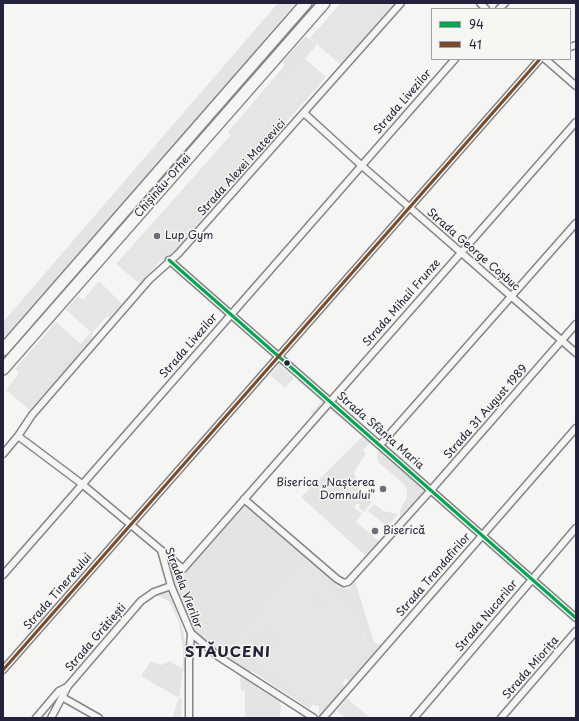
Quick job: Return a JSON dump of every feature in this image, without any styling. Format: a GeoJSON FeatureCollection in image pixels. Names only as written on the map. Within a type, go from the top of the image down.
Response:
{"type":"FeatureCollection","features":[{"type":"Feature","properties":{"kind":"highway","name":"Chișinău-Orhei"},"geometry":{"type":"LineString","coordinates":[[3,350],[306,3]]}},
{"type":"Feature","properties":{"kind":"highway","name":"Chișinău-Orhei"},"geometry":{"type":"LineString","coordinates":[[3,369],[324,3]]}},
{"type":"Feature","properties":{"kind":"street","name":"Strada Alexei Mateevici"},"geometry":{"type":"LineString","coordinates":[[3,454],[18,436],[32,415],[149,280],[169,260],[178,254],[401,3]]}},
{"type":"Feature","properties":{"kind":"street","name":"Strada Livezilor"},"geometry":{"type":"LineString","coordinates":[[3,574],[454,60]]}},
{"type":"Feature","properties":{"kind":"street","name":"Strada Tineretului"},"geometry":{"type":"LineString","coordinates":[[3,670],[539,60]]}},
{"type":"Feature","properties":{"kind":"street"},"geometry":{"type":"LineString","coordinates":[[546,60],[576,86]]}},
{"type":"Feature","properties":{"kind":"street","name":"Strada George Coșbuc"},"geometry":{"type":"LineString","coordinates":[[304,113],[361,165],[576,353]]}},
{"type":"Feature","properties":{"kind":"street","name":"Strada Mihail Frunze"},"geometry":{"type":"LineString","coordinates":[[161,550],[183,569],[460,252],[576,122]]}},
{"type":"Feature","properties":{"kind":"street"},"geometry":{"type":"LineString","coordinates":[[380,445],[576,223]]}},
{"type":"Feature","properties":{"kind":"street","name":"Strada Sfânta Maria"},"geometry":{"type":"LineString","coordinates":[[169,260],[330,400],[576,618]]}},
{"type":"Feature","properties":{"kind":"street","name":"Strada 31 August 1989"},"geometry":{"type":"LineString","coordinates":[[244,499],[331,574],[344,583],[351,580],[576,324]]}},
{"type":"Feature","properties":{"kind":"street","name":"Strada Trandafirilor"},"geometry":{"type":"LineString","coordinates":[[323,718],[576,428]]}},
{"type":"Feature","properties":{"kind":"street","name":"Stradela Vierilor"},"geometry":{"type":"LineString","coordinates":[[18,436],[82,484],[161,550],[171,586],[191,633],[189,661],[189,718]]}},
{"type":"Feature","properties":{"kind":"street","name":"Strada Nucarilor"},"geometry":{"type":"LineString","coordinates":[[414,718],[576,528]]}},
{"type":"Feature","properties":{"kind":"street","name":"Strada Grătiești"},"geometry":{"type":"LineString","coordinates":[[51,718],[68,686],[141,601],[154,592],[171,586]]}},
{"type":"Feature","properties":{"kind":"street","name":"Strada Miorița"},"geometry":{"type":"LineString","coordinates":[[501,718],[576,631]]}},
{"type":"Feature","properties":{"kind":"street"},"geometry":{"type":"LineString","coordinates":[[191,633],[219,657],[314,718]]}},
{"type":"Feature","properties":{"kind":"street"},"geometry":{"type":"LineString","coordinates":[[36,718],[59,691],[68,686]]}},
{"type":"Feature","properties":{"kind":"street"},"geometry":{"type":"LineString","coordinates":[[62,697],[99,718]]}},
{"type":"Feature","properties":{"kind":"shaded area"},"geometry":{"type":"Polygon","coordinates":[[[278,3],[295,3],[239,70],[3,340],[3,322],[278,3]]]}},
{"type":"Feature","properties":{"kind":"shaded area"},"geometry":{"type":"Polygon","coordinates":[[[341,3],[395,3],[341,65],[310,38],[341,3]]]}},
{"type":"Feature","properties":{"kind":"shaded area"},"geometry":{"type":"Polygon","coordinates":[[[306,36],[317,45],[283,84],[275,77],[285,65],[282,62],[306,36]]]}},
{"type":"Feature","properties":{"kind":"shaded area"},"geometry":{"type":"Polygon","coordinates":[[[305,59],[326,77],[232,183],[184,241],[171,255],[163,261],[161,260],[140,284],[116,264],[231,135],[228,132],[275,77],[283,84],[305,59]]]}},
{"type":"Feature","properties":{"kind":"shaded area"},"geometry":{"type":"Polygon","coordinates":[[[99,281],[122,304],[109,318],[107,316],[92,333],[66,310],[78,296],[83,300],[99,281]]]}},
{"type":"Feature","properties":{"kind":"shaded area"},"geometry":{"type":"Polygon","coordinates":[[[56,322],[81,344],[41,390],[44,393],[30,410],[6,390],[19,373],[15,369],[56,322]]]}},
{"type":"Feature","properties":{"kind":"shaded area"},"geometry":{"type":"Polygon","coordinates":[[[91,332],[93,334],[91,336],[94,339],[46,394],[41,390],[91,332]]]}},
{"type":"Feature","properties":{"kind":"shaded area"},"geometry":{"type":"Polygon","coordinates":[[[279,364],[294,378],[285,388],[270,375],[279,364]]]}},
{"type":"Feature","properties":{"kind":"shaded area"},"geometry":{"type":"Polygon","coordinates":[[[300,379],[324,401],[313,415],[311,413],[322,401],[297,380],[300,379]]]}},
{"type":"Feature","properties":{"kind":"shaded area"},"geometry":{"type":"Polygon","coordinates":[[[329,407],[374,444],[375,447],[370,443],[363,450],[366,453],[354,472],[359,488],[372,502],[364,512],[359,508],[360,504],[355,504],[355,508],[362,514],[356,522],[379,541],[366,556],[301,497],[363,436],[330,409],[314,427],[312,426],[329,407]]]}},
{"type":"Feature","properties":{"kind":"shaded area"},"geometry":{"type":"Polygon","coordinates":[[[378,450],[381,450],[426,489],[392,530],[390,529],[400,517],[400,510],[407,497],[407,490],[404,484],[379,463],[377,458],[378,450]]]}},
{"type":"Feature","properties":{"kind":"shaded area"},"geometry":{"type":"Polygon","coordinates":[[[245,504],[339,587],[349,589],[355,581],[374,643],[382,645],[350,682],[346,678],[371,649],[357,619],[306,559],[233,643],[302,700],[313,703],[310,709],[252,671],[251,673],[229,658],[230,654],[226,651],[222,654],[194,631],[187,618],[165,557],[184,575],[245,504]]]}},
{"type":"Feature","properties":{"kind":"shaded area"},"geometry":{"type":"Polygon","coordinates":[[[374,504],[383,511],[397,514],[388,527],[368,511],[374,504]]]}},
{"type":"Feature","properties":{"kind":"shaded area"},"geometry":{"type":"Polygon","coordinates":[[[306,559],[357,619],[371,650],[321,707],[302,701],[232,643],[306,559]]]}},
{"type":"Feature","properties":{"kind":"shaded area"},"geometry":{"type":"Polygon","coordinates":[[[164,591],[170,593],[184,634],[187,673],[183,670],[179,698],[141,676],[151,661],[161,665],[170,661],[183,669],[183,650],[179,623],[169,601],[154,594],[164,591]]]}},
{"type":"Feature","properties":{"kind":"shaded area"},"geometry":{"type":"Polygon","coordinates":[[[317,596],[323,606],[315,610],[309,601],[317,596]]]}},
{"type":"Feature","properties":{"kind":"shaded area"},"geometry":{"type":"Polygon","coordinates":[[[272,627],[282,644],[254,660],[244,642],[272,627]]]}},
{"type":"Feature","properties":{"kind":"shaded area"},"geometry":{"type":"Polygon","coordinates":[[[240,676],[279,701],[281,706],[280,718],[245,718],[245,691],[241,691],[240,676]]]}},
{"type":"Feature","properties":{"kind":"shaded area"},"geometry":{"type":"Polygon","coordinates":[[[343,682],[344,689],[321,716],[319,715],[319,705],[321,707],[343,682]]]}},
{"type":"Feature","properties":{"kind":"shaded area"},"geometry":{"type":"Polygon","coordinates":[[[179,698],[182,699],[181,718],[172,718],[179,698]]]}},
{"type":"Feature","properties":{"kind":"shaded area"},"geometry":{"type":"Polygon","coordinates":[[[347,698],[369,717],[346,718],[337,711],[347,698]]]}},
{"type":"Feature","properties":{"kind":"transit line","name":"41"},"geometry":{"type":"LineString","coordinates":[[3,670],[539,60]]}},
{"type":"Feature","properties":{"kind":"transit line","name":"94"},"geometry":{"type":"LineString","coordinates":[[169,260],[576,618]]}},
{"type":"Feature","properties":{"kind":"place","name":"Lup Gym"},"geometry":{"type":"Point","coordinates":[157,236]}},
{"type":"Feature","properties":{"kind":"place","name":"Biserica „Nașterea Domnului”"},"geometry":{"type":"Point","coordinates":[383,489]}},
{"type":"Feature","properties":{"kind":"place","name":"Biserică"},"geometry":{"type":"Point","coordinates":[375,531]}},
{"type":"Feature","properties":{"kind":"district","name":"STĂUCENI"},"geometry":{"type":"Point","coordinates":[228,653]}}]}
